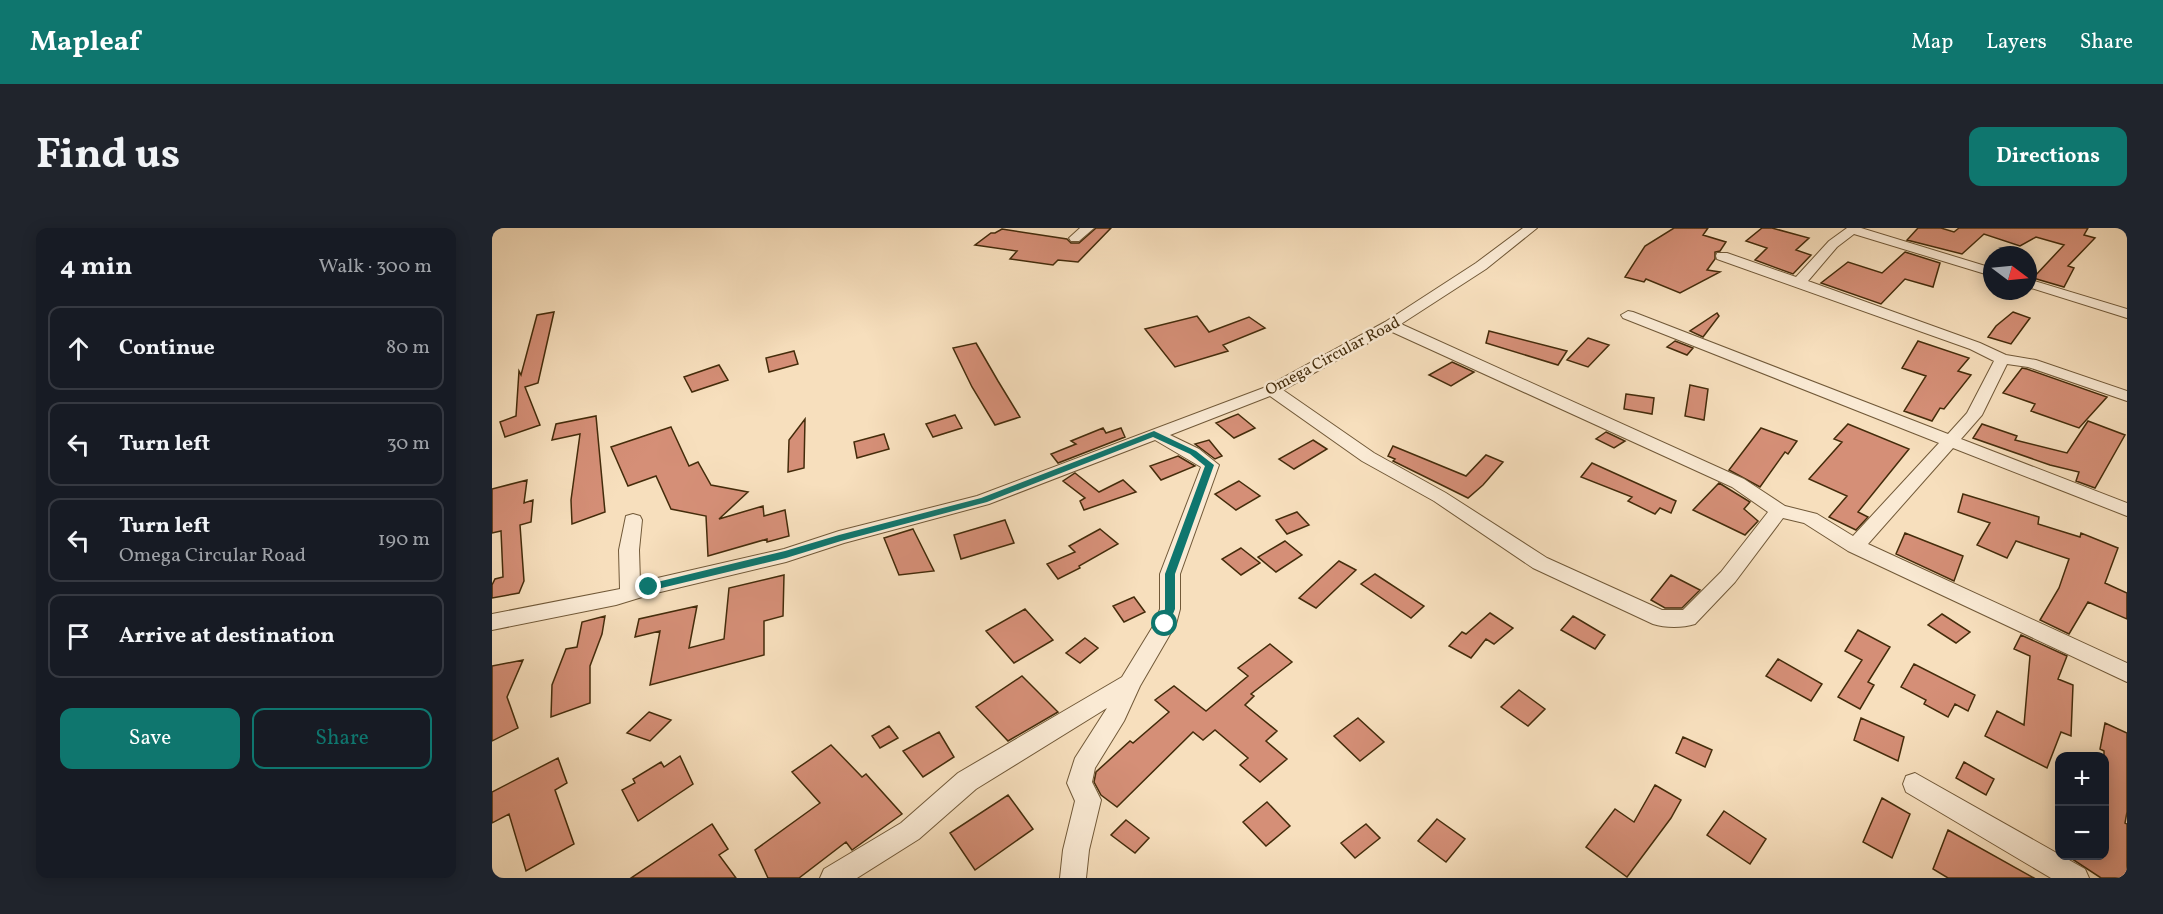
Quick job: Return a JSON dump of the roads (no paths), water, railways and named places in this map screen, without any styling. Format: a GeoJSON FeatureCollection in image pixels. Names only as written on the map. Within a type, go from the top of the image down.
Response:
{"type":"FeatureCollection","features":[{"type":"Feature","properties":{"kind":"street"},"geometry":{"type":"LineString","coordinates":[[1075,238],[1088,228]]}},
{"type":"Feature","properties":{"kind":"street","name":"Omega Circular Road"},"geometry":{"type":"LineString","coordinates":[[492,622],[630,593],[786,555],[839,538],[984,500],[1272,390],[1390,325],[1481,266],[1531,228]]}},
{"type":"Feature","properties":{"kind":"street"},"geometry":{"type":"LineString","coordinates":[[1799,282],[1833,244],[1854,229],[1983,269]]}},
{"type":"Feature","properties":{"kind":"street"},"geometry":{"type":"LineString","coordinates":[[1722,256],[1975,346],[2002,358],[2031,363],[2127,396]]}},
{"type":"Feature","properties":{"kind":"street"},"geometry":{"type":"LineString","coordinates":[[2037,286],[2127,314]]}},
{"type":"Feature","properties":{"kind":"street"},"geometry":{"type":"LineString","coordinates":[[1628,315],[2127,510]]}},
{"type":"Feature","properties":{"kind":"street"},"geometry":{"type":"LineString","coordinates":[[1390,325],[1738,483],[1779,511],[1810,518],[1855,546],[2127,673]]}},
{"type":"Feature","properties":{"kind":"street"},"geometry":{"type":"LineString","coordinates":[[1855,546],[1974,415],[2002,358]]}},
{"type":"Feature","properties":{"kind":"street"},"geometry":{"type":"LineString","coordinates":[[1272,390],[1368,457],[1440,497],[1540,563],[1660,618],[1688,618],[1728,577],[1779,511]]}},
{"type":"Feature","properties":{"kind":"street"},"geometry":{"type":"LineString","coordinates":[[1073,878],[1076,850],[1088,800],[1079,783],[1084,765],[1116,714],[1130,683],[1165,624],[1170,609],[1170,574],[1210,465],[1193,453],[1154,434]]}},
{"type":"Feature","properties":{"kind":"street"},"geometry":{"type":"LineString","coordinates":[[630,593],[629,549],[633,520]]}},
{"type":"Feature","properties":{"kind":"street"},"geometry":{"type":"LineString","coordinates":[[833,878],[910,831],[967,781],[1130,683]]}},
{"type":"Feature","properties":{"kind":"street"},"geometry":{"type":"LineString","coordinates":[[1915,784],[2076,878]]}}]}
